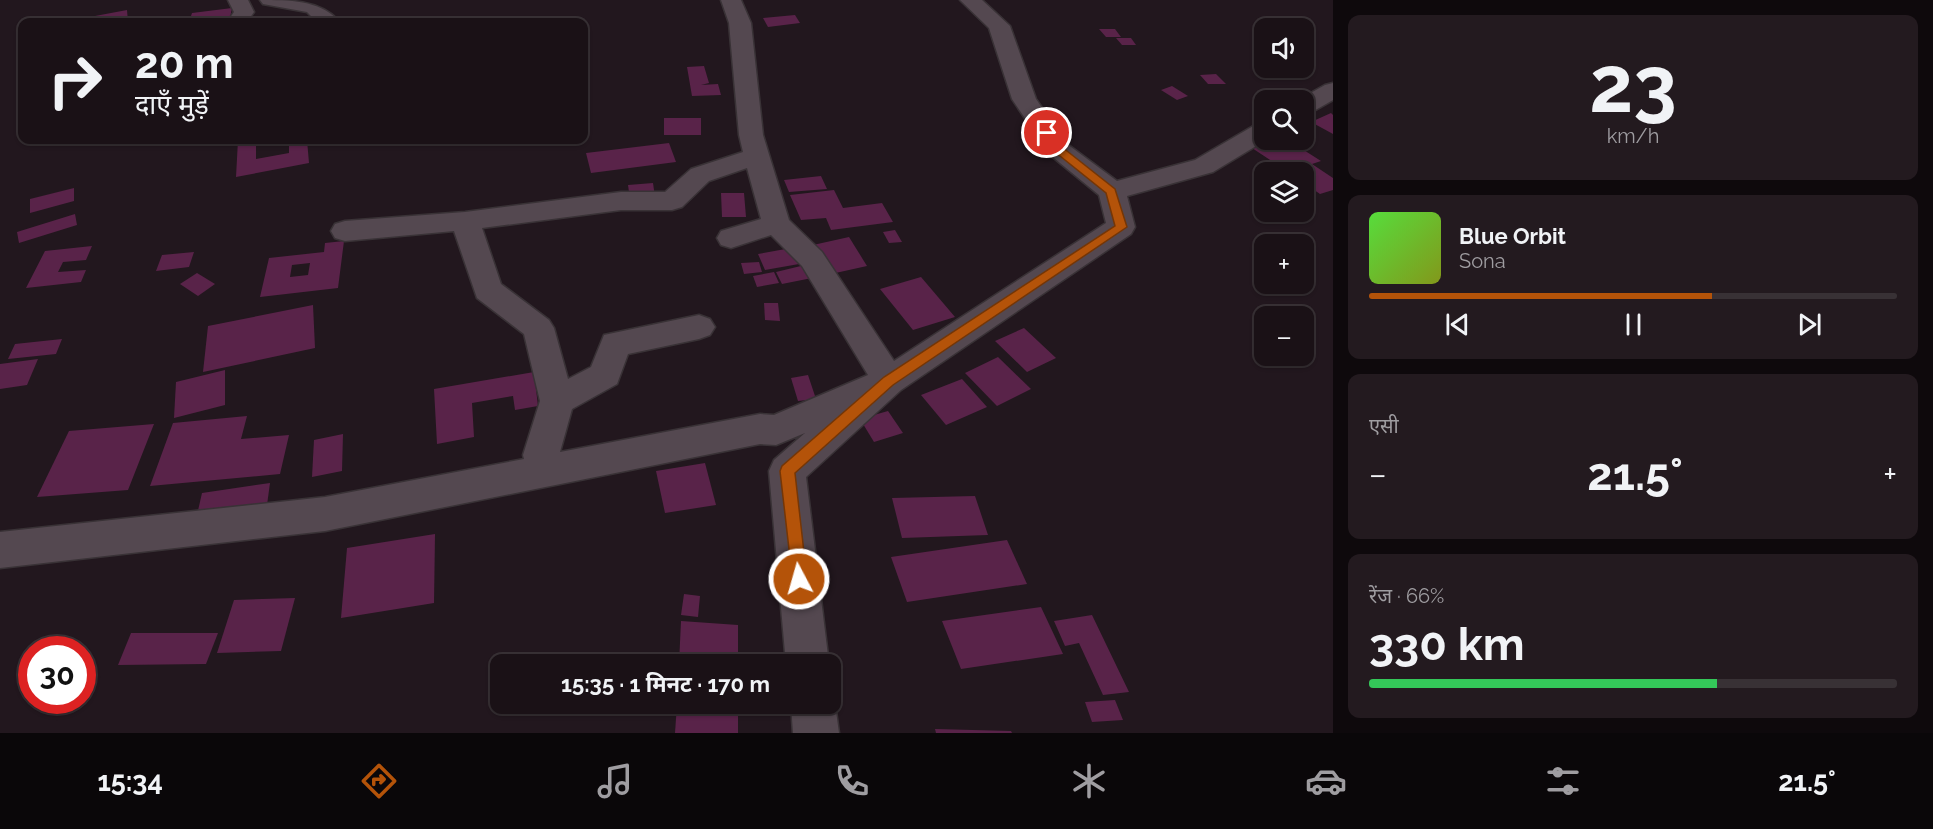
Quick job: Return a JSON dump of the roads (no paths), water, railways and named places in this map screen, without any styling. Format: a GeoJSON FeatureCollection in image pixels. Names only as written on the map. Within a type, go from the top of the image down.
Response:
{"type":"FeatureCollection","features":[{"type":"Feature","properties":{"kind":"street"},"geometry":{"type":"LineString","coordinates":[[238,0],[244,12],[240,18]]}},
{"type":"Feature","properties":{"kind":"street"},"geometry":{"type":"LineString","coordinates":[[270,0],[313,7],[325,18]]}},
{"type":"Feature","properties":{"kind":"street"},"geometry":{"type":"LineString","coordinates":[[731,0],[740,23],[751,135],[776,224],[812,259],[889,381]]}},
{"type":"Feature","properties":{"kind":"street"},"geometry":{"type":"LineString","coordinates":[[807,654],[787,471],[889,381],[1121,227],[1112,191],[1058,149],[1024,99],[999,26],[970,0]]}},
{"type":"Feature","properties":{"kind":"street"},"geometry":{"type":"LineString","coordinates":[[1314,101],[1333,90]]}},
{"type":"Feature","properties":{"kind":"street"},"geometry":{"type":"LineString","coordinates":[[1112,191],[1204,166],[1254,136]]}},
{"type":"Feature","properties":{"kind":"street"},"geometry":{"type":"LineString","coordinates":[[345,231],[465,221],[621,201],[672,201],[700,175],[758,156]]}},
{"type":"Feature","properties":{"kind":"street"},"geometry":{"type":"LineString","coordinates":[[465,221],[488,290],[538,327],[556,401],[541,455],[546,471]]}},
{"type":"Feature","properties":{"kind":"street"},"geometry":{"type":"LineString","coordinates":[[731,238],[776,224]]}},
{"type":"Feature","properties":{"kind":"street"},"geometry":{"type":"LineString","coordinates":[[556,401],[605,375],[615,344],[699,327]]}},
{"type":"Feature","properties":{"kind":"street"},"geometry":{"type":"LineString","coordinates":[[0,550],[325,514],[760,429],[776,430],[889,381]]}},
{"type":"Feature","properties":{"kind":"street"},"geometry":{"type":"LineString","coordinates":[[814,714],[816,733]]}}]}
